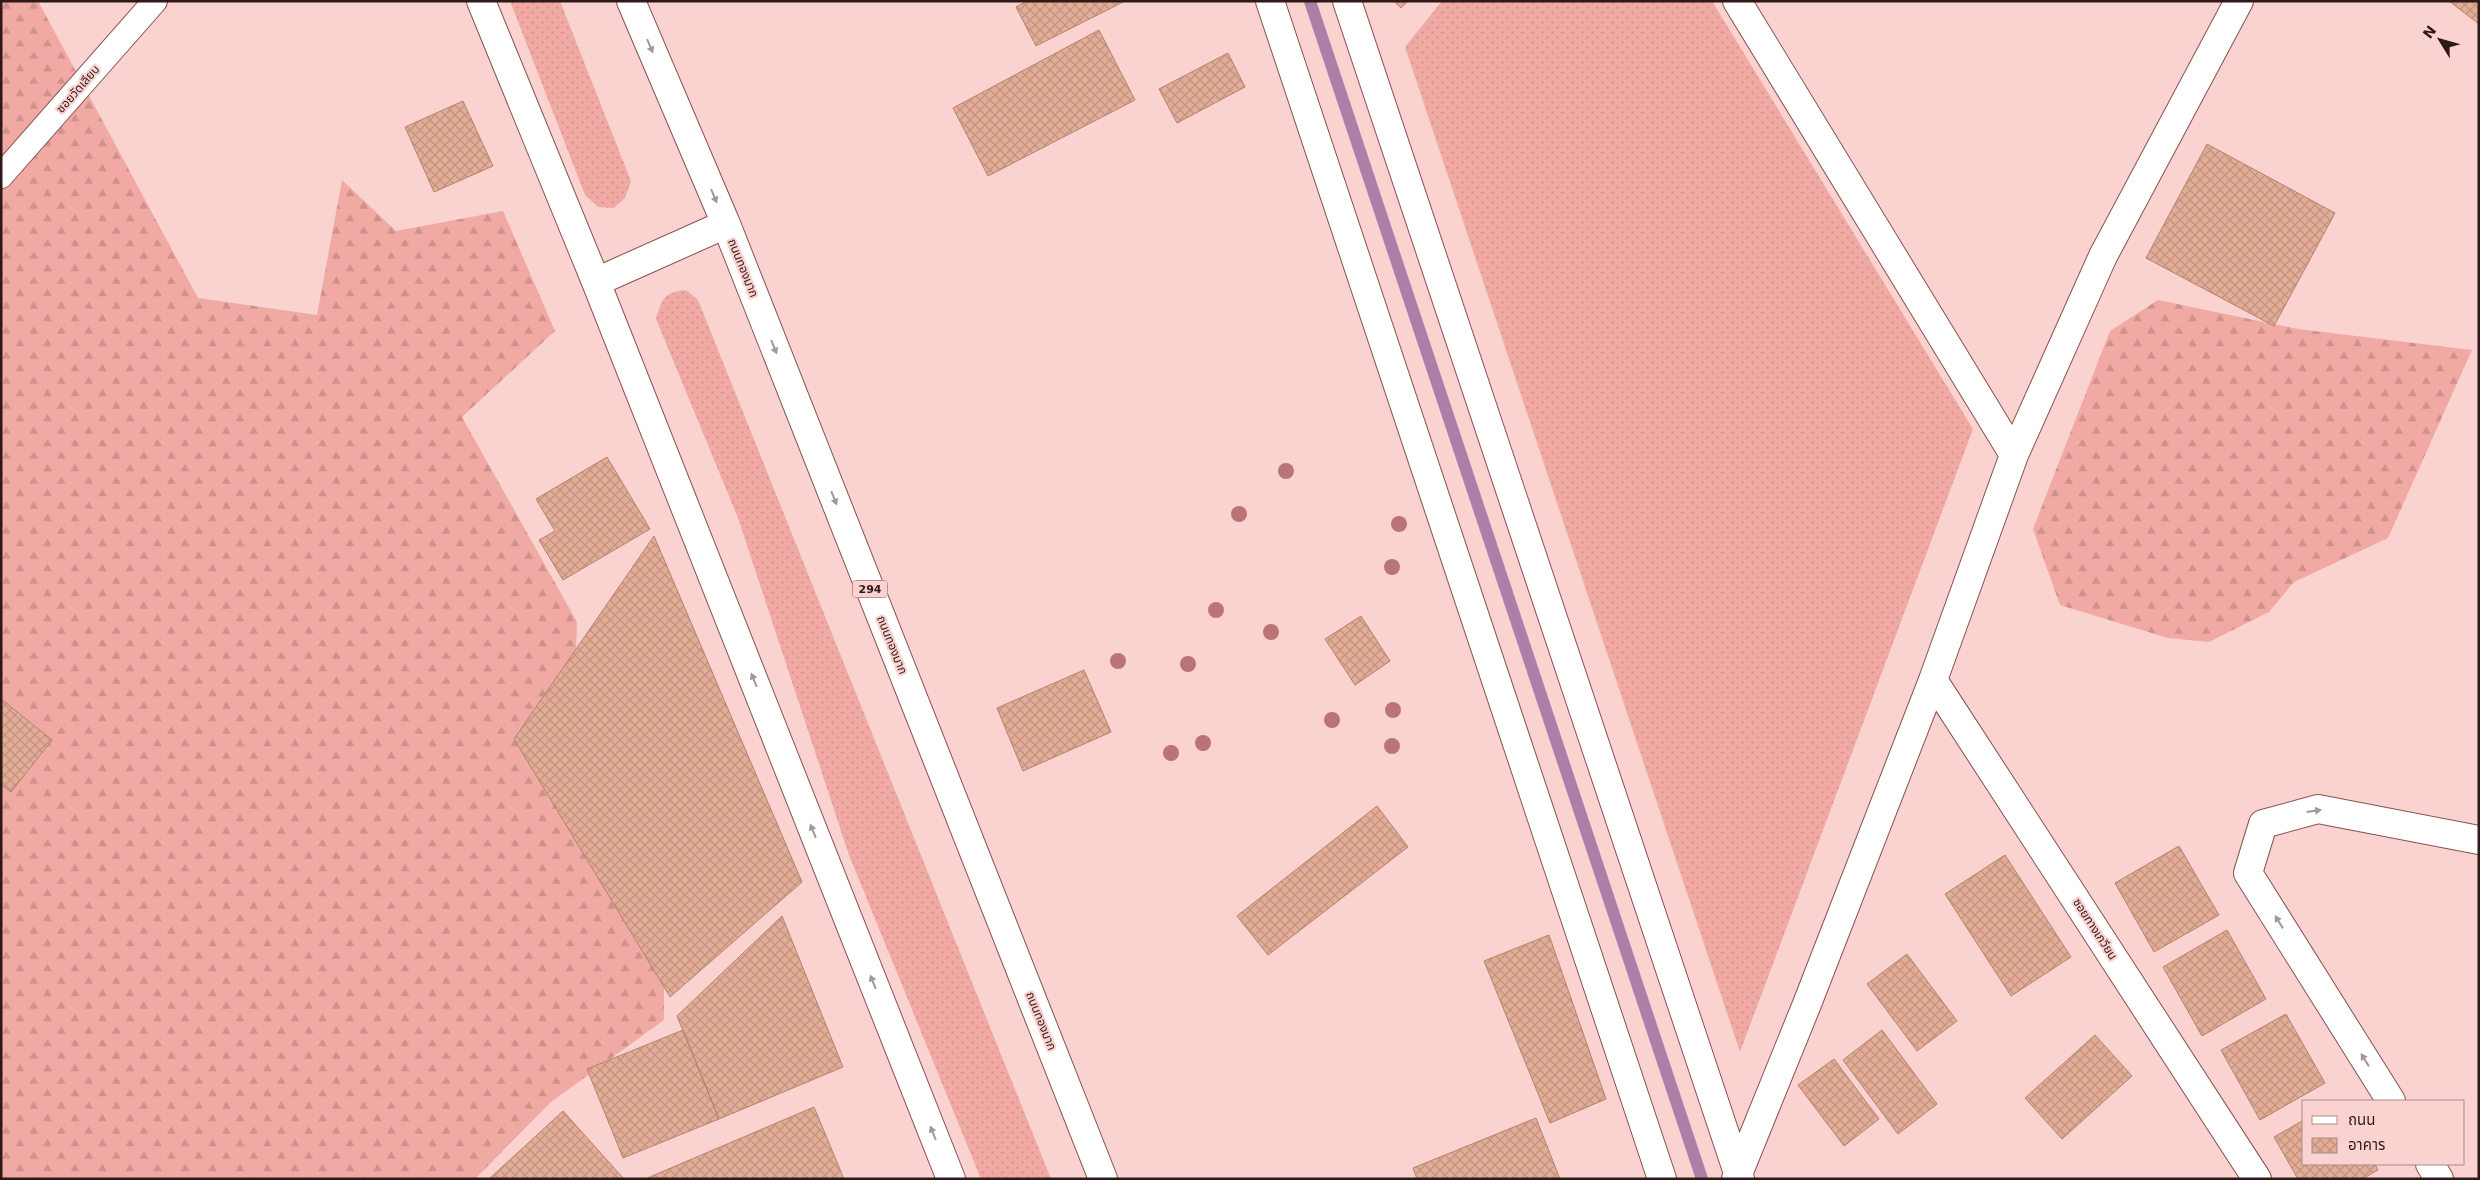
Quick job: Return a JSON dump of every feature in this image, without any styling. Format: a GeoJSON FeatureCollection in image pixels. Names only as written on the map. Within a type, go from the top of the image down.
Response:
{"type":"FeatureCollection","features":[{"type":"Feature","properties":{"kind":"street"},"geometry":{"type":"LineString","coordinates":[[481,1],[596,282],[951,1179]]}},
{"type":"Feature","properties":{"kind":"street","name":"ถนนทองมาก"},"geometry":{"type":"LineString","coordinates":[[631,1],[726,224],[1103,1179]]}},
{"type":"Feature","properties":{"kind":"street"},"geometry":{"type":"LineString","coordinates":[[1270,1],[1662,1179]]}},
{"type":"Feature","properties":{"kind":"street"},"geometry":{"type":"LineString","coordinates":[[1347,1],[1738,1178]]}},
{"type":"Feature","properties":{"kind":"street"},"geometry":{"type":"LineString","coordinates":[[1737,1],[2014,456]]}},
{"type":"Feature","properties":{"kind":"street"},"geometry":{"type":"LineString","coordinates":[[1738,1178],[1932,680],[2014,456],[2103,256],[2239,1]]}},
{"type":"Feature","properties":{"kind":"street"},"geometry":{"type":"LineString","coordinates":[[596,282],[726,224]]}},
{"type":"Feature","properties":{"kind":"street","name":"ซอยทางเกวียน"},"geometry":{"type":"LineString","coordinates":[[1932,680],[2257,1179]]}},
{"type":"Feature","properties":{"kind":"street"},"geometry":{"type":"LineString","coordinates":[[2390,1100],[2248,873],[2262,824],[2318,809],[2479,840]]}},
{"type":"Feature","properties":{"kind":"street"},"geometry":{"type":"LineString","coordinates":[[2431,1165],[2440,1179]]}},
{"type":"Feature","properties":{"kind":"lane","name":"ซอยวัดเลียบ"},"geometry":{"type":"LineString","coordinates":[[1,176],[155,1]]}},
{"type":"Feature","properties":{"kind":"green space"},"geometry":{"type":"Polygon","coordinates":[[[1,1],[38,1],[198,298],[317,315],[342,180],[396,231],[503,211],[555,331],[462,417],[577,622],[573,737],[664,941],[664,1020],[551,1102],[475,1179],[1,1179],[1,1]]]}},
{"type":"Feature","properties":{"kind":"green space"},"geometry":{"type":"Polygon","coordinates":[[[510,1],[560,1],[631,181],[625,198],[614,208],[598,207],[585,195],[510,1]]]}},
{"type":"Feature","properties":{"kind":"green space"},"geometry":{"type":"Polygon","coordinates":[[[1442,1],[1712,1],[1973,429],[1740,1052],[1405,47],[1442,1]]]}},
{"type":"Feature","properties":{"kind":"green space"},"geometry":{"type":"Polygon","coordinates":[[[686,290],[698,300],[1051,1179],[981,1179],[849,855],[738,518],[656,319],[662,302],[668,295],[686,290]]]}},
{"type":"Feature","properties":{"kind":"green space"},"geometry":{"type":"Polygon","coordinates":[[[2158,300],[2298,329],[2472,350],[2388,538],[2294,582],[2269,612],[2209,642],[2168,638],[2060,605],[2033,529],[2110,331],[2158,300]]]}},
{"type":"Feature","properties":{"kind":"building"},"geometry":{"type":"Polygon","coordinates":[[[1027,1],[1125,1],[1036,46],[1016,7],[1027,1]]]}},
{"type":"Feature","properties":{"kind":"building"},"geometry":{"type":"Polygon","coordinates":[[[1394,1],[1408,1],[1401,8],[1394,1]]]}},
{"type":"Feature","properties":{"kind":"building"},"geometry":{"type":"Polygon","coordinates":[[[2449,1],[2479,1],[2479,24],[2449,1]]]}},
{"type":"Feature","properties":{"kind":"building"},"geometry":{"type":"Polygon","coordinates":[[[1099,30],[1135,100],[988,176],[953,108],[1099,30]]]}},
{"type":"Feature","properties":{"kind":"building"},"geometry":{"type":"Polygon","coordinates":[[[1228,53],[1245,87],[1177,123],[1159,89],[1228,53]]]}},
{"type":"Feature","properties":{"kind":"building"},"geometry":{"type":"Polygon","coordinates":[[[463,101],[493,166],[434,192],[405,127],[463,101]]]}},
{"type":"Feature","properties":{"kind":"building"},"geometry":{"type":"Polygon","coordinates":[[[2207,144],[2335,213],[2274,326],[2146,258],[2207,144]]]}},
{"type":"Feature","properties":{"kind":"building"},"geometry":{"type":"Polygon","coordinates":[[[607,457],[650,529],[563,580],[539,540],[555,531],[536,499],[607,457]]]}},
{"type":"Feature","properties":{"kind":"building"},"geometry":{"type":"Polygon","coordinates":[[[654,536],[802,882],[670,997],[514,739],[654,536]]]}},
{"type":"Feature","properties":{"kind":"building"},"geometry":{"type":"Polygon","coordinates":[[[1361,616],[1390,661],[1355,685],[1325,639],[1361,616]]]}},
{"type":"Feature","properties":{"kind":"building"},"geometry":{"type":"Polygon","coordinates":[[[1084,670],[1111,732],[1023,771],[997,708],[1084,670]]]}},
{"type":"Feature","properties":{"kind":"building"},"geometry":{"type":"Polygon","coordinates":[[[1,699],[52,740],[11,792],[1,784],[1,699]]]}},
{"type":"Feature","properties":{"kind":"building"},"geometry":{"type":"Polygon","coordinates":[[[1377,806],[1408,847],[1268,955],[1237,916],[1377,806]]]}},
{"type":"Feature","properties":{"kind":"building"},"geometry":{"type":"Polygon","coordinates":[[[2179,846],[2219,915],[2154,952],[2115,883],[2179,846]]]}},
{"type":"Feature","properties":{"kind":"building"},"geometry":{"type":"Polygon","coordinates":[[[2005,855],[2071,957],[2011,996],[1945,894],[2005,855]]]}},
{"type":"Feature","properties":{"kind":"building"},"geometry":{"type":"Polygon","coordinates":[[[782,916],[843,1067],[719,1119],[677,1016],[782,916]]]}},
{"type":"Feature","properties":{"kind":"building"},"geometry":{"type":"Polygon","coordinates":[[[2227,930],[2266,999],[2202,1036],[2163,967],[2227,930]]]}},
{"type":"Feature","properties":{"kind":"building"},"geometry":{"type":"Polygon","coordinates":[[[1549,935],[1606,1099],[1550,1123],[1484,961],[1549,935]]]}},
{"type":"Feature","properties":{"kind":"building"},"geometry":{"type":"Polygon","coordinates":[[[1907,954],[1957,1021],[1917,1051],[1867,984],[1907,954]]]}},
{"type":"Feature","properties":{"kind":"building"},"geometry":{"type":"Polygon","coordinates":[[[2286,1014],[2325,1083],[2260,1120],[2221,1050],[2286,1014]]]}},
{"type":"Feature","properties":{"kind":"building"},"geometry":{"type":"Polygon","coordinates":[[[683,1030],[719,1119],[623,1158],[587,1069],[683,1030]]]}},
{"type":"Feature","properties":{"kind":"building"},"geometry":{"type":"Polygon","coordinates":[[[1882,1030],[1937,1104],[1898,1134],[1843,1060],[1882,1030]]]}},
{"type":"Feature","properties":{"kind":"building"},"geometry":{"type":"Polygon","coordinates":[[[2095,1035],[2132,1076],[2062,1139],[2025,1098],[2095,1035]]]}},
{"type":"Feature","properties":{"kind":"building"},"geometry":{"type":"Polygon","coordinates":[[[1834,1059],[1879,1119],[1844,1146],[1798,1085],[1834,1059]]]}},
{"type":"Feature","properties":{"kind":"building"},"geometry":{"type":"Polygon","coordinates":[[[814,1107],[844,1179],[645,1179],[814,1107]]]}},
{"type":"Feature","properties":{"kind":"building"},"geometry":{"type":"Polygon","coordinates":[[[563,1111],[624,1179],[489,1179],[563,1111]]]}},
{"type":"Feature","properties":{"kind":"building"},"geometry":{"type":"Polygon","coordinates":[[[1536,1118],[1560,1179],[1417,1179],[1413,1168],[1536,1118]]]}},
{"type":"Feature","properties":{"kind":"building"},"geometry":{"type":"Polygon","coordinates":[[[2302,1121],[2302,1165],[2376,1165],[2378,1170],[2362,1179],[2298,1179],[2274,1137],[2302,1121]]]}},
{"type":"Feature","properties":{"kind":"waterway"},"geometry":{"type":"LineString","coordinates":[[1310,1],[1702,1179]]}}]}
